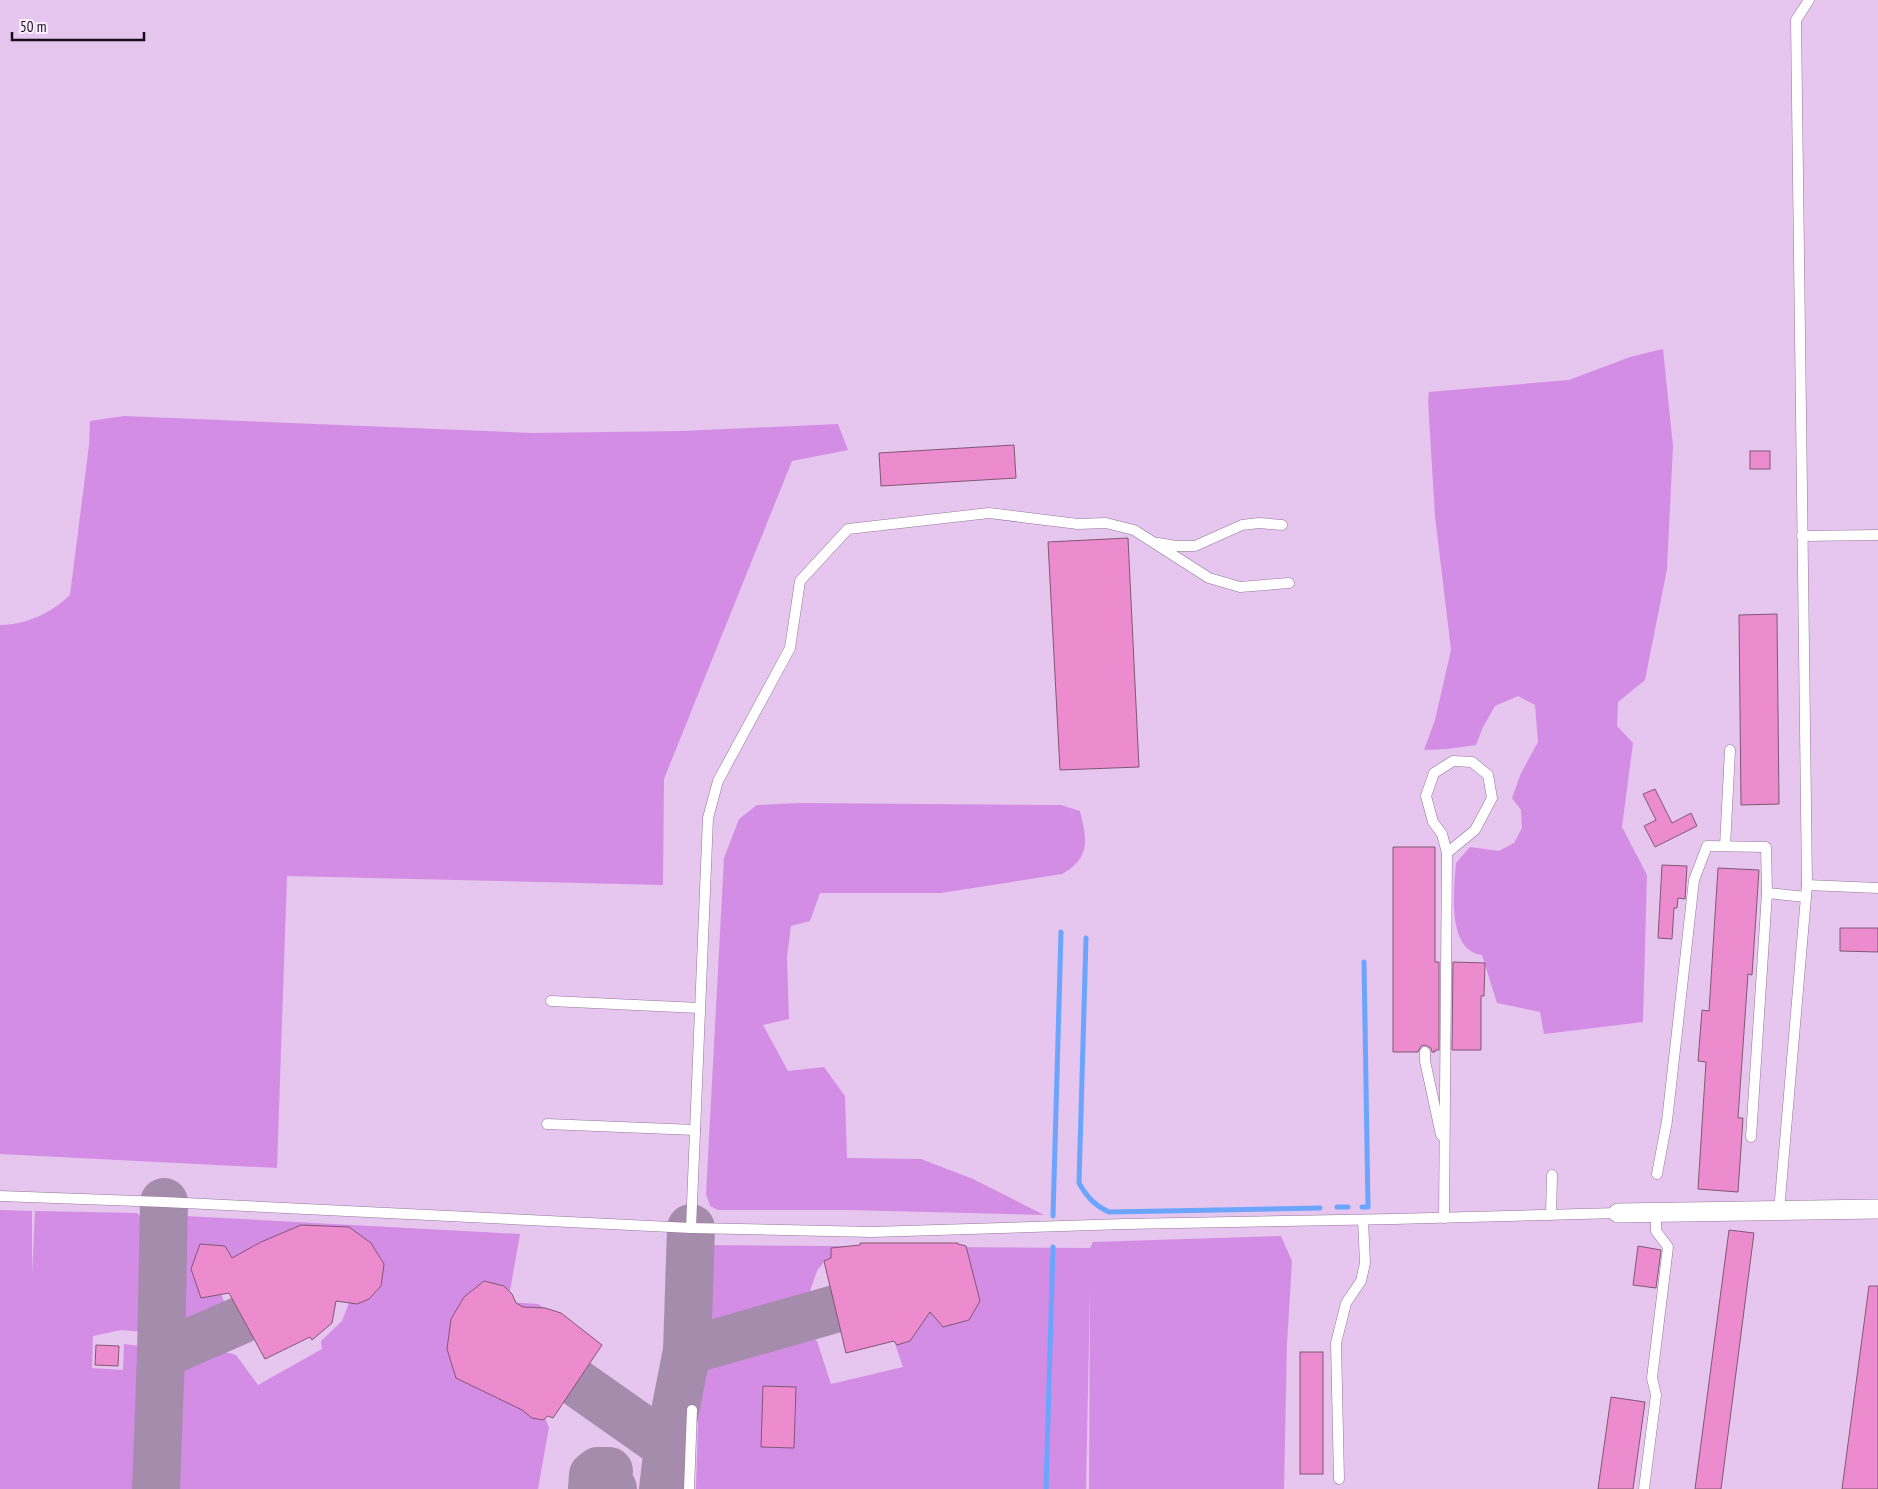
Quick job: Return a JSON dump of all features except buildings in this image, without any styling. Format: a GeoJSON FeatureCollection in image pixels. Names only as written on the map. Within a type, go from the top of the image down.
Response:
{"type":"FeatureCollection","features":[{"type":"Feature","properties":{"kind":"street"},"geometry":{"type":"LineString","coordinates":[[1618,1213],[1878,1209]]}},
{"type":"Feature","properties":{"kind":"lane"},"geometry":{"type":"LineString","coordinates":[[1779,1211],[1807,885],[1796,20],[1809,0]]}},
{"type":"Feature","properties":{"kind":"lane"},"geometry":{"type":"LineString","coordinates":[[691,1228],[708,818],[718,781],[790,648],[800,581],[848,529],[989,513],[1078,524],[1106,522],[1134,530],[1209,578],[1240,587],[1290,583]]}},
{"type":"Feature","properties":{"kind":"lane"},"geometry":{"type":"LineString","coordinates":[[1154,543],[1195,546],[1242,525],[1259,523],[1282,525]]}},
{"type":"Feature","properties":{"kind":"lane"},"geometry":{"type":"LineString","coordinates":[[1802,536],[1878,535]]}},
{"type":"Feature","properties":{"kind":"lane"},"geometry":{"type":"LineString","coordinates":[[1725,846],[1730,750]]}},
{"type":"Feature","properties":{"kind":"lane"},"geometry":{"type":"LineString","coordinates":[[1444,1218],[1447,852],[1442,834],[1433,822],[1426,796],[1434,773],[1453,761],[1472,762],[1488,775],[1492,798],[1475,830],[1447,852]]}},
{"type":"Feature","properties":{"kind":"lane"},"geometry":{"type":"LineString","coordinates":[[1657,1174],[1667,1121],[1694,880],[1707,846],[1766,847],[1767,893],[1750,1137]]}},
{"type":"Feature","properties":{"kind":"lane"},"geometry":{"type":"LineString","coordinates":[[1807,885],[1878,888]]}},
{"type":"Feature","properties":{"kind":"lane"},"geometry":{"type":"LineString","coordinates":[[1767,893],[1806,896]]}},
{"type":"Feature","properties":{"kind":"lane"},"geometry":{"type":"LineString","coordinates":[[551,1002],[699,1008]]}},
{"type":"Feature","properties":{"kind":"lane"},"geometry":{"type":"LineString","coordinates":[[1425,1052],[1425,1061],[1445,1156]]}},
{"type":"Feature","properties":{"kind":"lane"},"geometry":{"type":"LineString","coordinates":[[547,1124],[695,1130]]}},
{"type":"Feature","properties":{"kind":"lane"},"geometry":{"type":"LineString","coordinates":[[1551,1214],[1552,1175]]}},
{"type":"Feature","properties":{"kind":"lane"},"geometry":{"type":"LineString","coordinates":[[0,1196],[164,1202],[691,1228],[872,1232],[1125,1224],[1618,1213]]}},
{"type":"Feature","properties":{"kind":"lane"},"geometry":{"type":"LineString","coordinates":[[1644,1489],[1656,1395],[1652,1378],[1668,1247],[1656,1231],[1656,1212]]}},
{"type":"Feature","properties":{"kind":"lane"},"geometry":{"type":"LineString","coordinates":[[1339,1479],[1336,1342],[1346,1303],[1361,1281],[1365,1263],[1363,1220]]}},
{"type":"Feature","properties":{"kind":"lane"},"geometry":{"type":"LineString","coordinates":[[689,1489],[692,1410]]}},
{"type":"Feature","properties":{"kind":"shaded area"},"geometry":{"type":"Polygon","coordinates":[[[1663,349],[1673,446],[1667,569],[1645,680],[1618,702],[1617,726],[1633,743],[1622,827],[1647,875],[1643,1022],[1544,1034],[1540,1012],[1497,1003],[1482,955],[1470,951],[1462,942],[1457,931],[1454,902],[1456,863],[1470,847],[1499,851],[1514,843],[1522,828],[1521,810],[1512,798],[1521,773],[1538,742],[1535,705],[1518,696],[1495,706],[1483,727],[1476,745],[1424,750],[1435,720],[1451,650],[1435,516],[1429,392],[1569,380],[1630,357],[1663,349]]]}},
{"type":"Feature","properties":{"kind":"shaded area"},"geometry":{"type":"Polygon","coordinates":[[[124,416],[533,433],[682,431],[838,424],[848,450],[792,461],[664,779],[663,885],[287,876],[277,1168],[0,1154],[0,625],[19,623],[38,617],[70,595],[89,445],[90,421],[124,416]]]}},
{"type":"Feature","properties":{"kind":"shaded area"},"geometry":{"type":"Polygon","coordinates":[[[800,803],[1061,805],[1080,811],[1085,839],[1082,854],[1071,868],[1062,874],[941,893],[820,893],[810,921],[791,926],[787,957],[789,1019],[763,1025],[788,1071],[824,1067],[845,1096],[847,1158],[921,1159],[973,1179],[1044,1215],[848,1210],[718,1210],[710,1206],[706,1194],[724,858],[739,819],[757,805],[800,803]]]}},
{"type":"Feature","properties":{"kind":"shaded area"},"geometry":{"type":"Polygon","coordinates":[[[0,1210],[32,1211],[32,1275],[35,1211],[137,1213],[151,1227],[143,1332],[121,1330],[93,1336],[92,1368],[123,1370],[124,1344],[139,1346],[143,1354],[137,1489],[0,1489],[0,1210]]]}},
{"type":"Feature","properties":{"kind":"shaded area"},"geometry":{"type":"Polygon","coordinates":[[[186,1216],[520,1234],[508,1302],[538,1304],[586,1336],[542,1412],[549,1427],[538,1489],[163,1489],[167,1390],[180,1367],[195,1357],[218,1350],[236,1355],[258,1385],[322,1349],[321,1341],[342,1321],[350,1300],[208,1261],[225,1304],[212,1318],[191,1330],[179,1321],[170,1310],[173,1230],[186,1216]]]}},
{"type":"Feature","properties":{"kind":"shaded area"},"geometry":{"type":"Polygon","coordinates":[[[1281,1236],[1292,1261],[1287,1344],[1284,1489],[1089,1489],[1090,1289],[1086,1489],[696,1489],[699,1388],[701,1377],[719,1357],[770,1337],[797,1333],[808,1334],[817,1341],[831,1384],[903,1367],[894,1341],[846,1353],[824,1262],[817,1271],[805,1305],[737,1320],[717,1321],[706,1317],[700,1313],[704,1245],[1090,1248],[1093,1242],[1281,1236]]]}},
{"type":"Feature","properties":{"kind":"waterway"},"geometry":{"type":"LineString","coordinates":[[1053,1216],[1061,932]]}},
{"type":"Feature","properties":{"kind":"waterway"},"geometry":{"type":"LineString","coordinates":[[1086,938],[1079,1183],[1088,1196],[1109,1212],[1320,1208]]}},
{"type":"Feature","properties":{"kind":"waterway"},"geometry":{"type":"LineString","coordinates":[[1362,1207],[1368,1207],[1364,962]]}},
{"type":"Feature","properties":{"kind":"waterway"},"geometry":{"type":"LineString","coordinates":[[1337,1207],[1348,1207]]}},
{"type":"Feature","properties":{"kind":"waterway"},"geometry":{"type":"LineString","coordinates":[[1046,1489],[1053,1247]]}},
{"type":"Feature","properties":{"kind":"taxiway"},"geometry":{"type":"LineString","coordinates":[[156,1489],[164,1202]]}},
{"type":"Feature","properties":{"kind":"taxiway"},"geometry":{"type":"LineString","coordinates":[[663,1489],[668,1447],[687,1351],[691,1228]]}},
{"type":"Feature","properties":{"kind":"taxiway"},"geometry":{"type":"LineString","coordinates":[[687,1351],[835,1309]]}},
{"type":"Feature","properties":{"kind":"taxiway"},"geometry":{"type":"LineString","coordinates":[[161,1355],[241,1320]]}},
{"type":"Feature","properties":{"kind":"taxiway"},"geometry":{"type":"LineString","coordinates":[[577,1383],[668,1447]]}},
{"type":"Feature","properties":{"kind":"taxiway"},"geometry":{"type":"LineString","coordinates":[[609,1471],[598,1471],[593,1475],[592,1488],[613,1489]]}}]}
